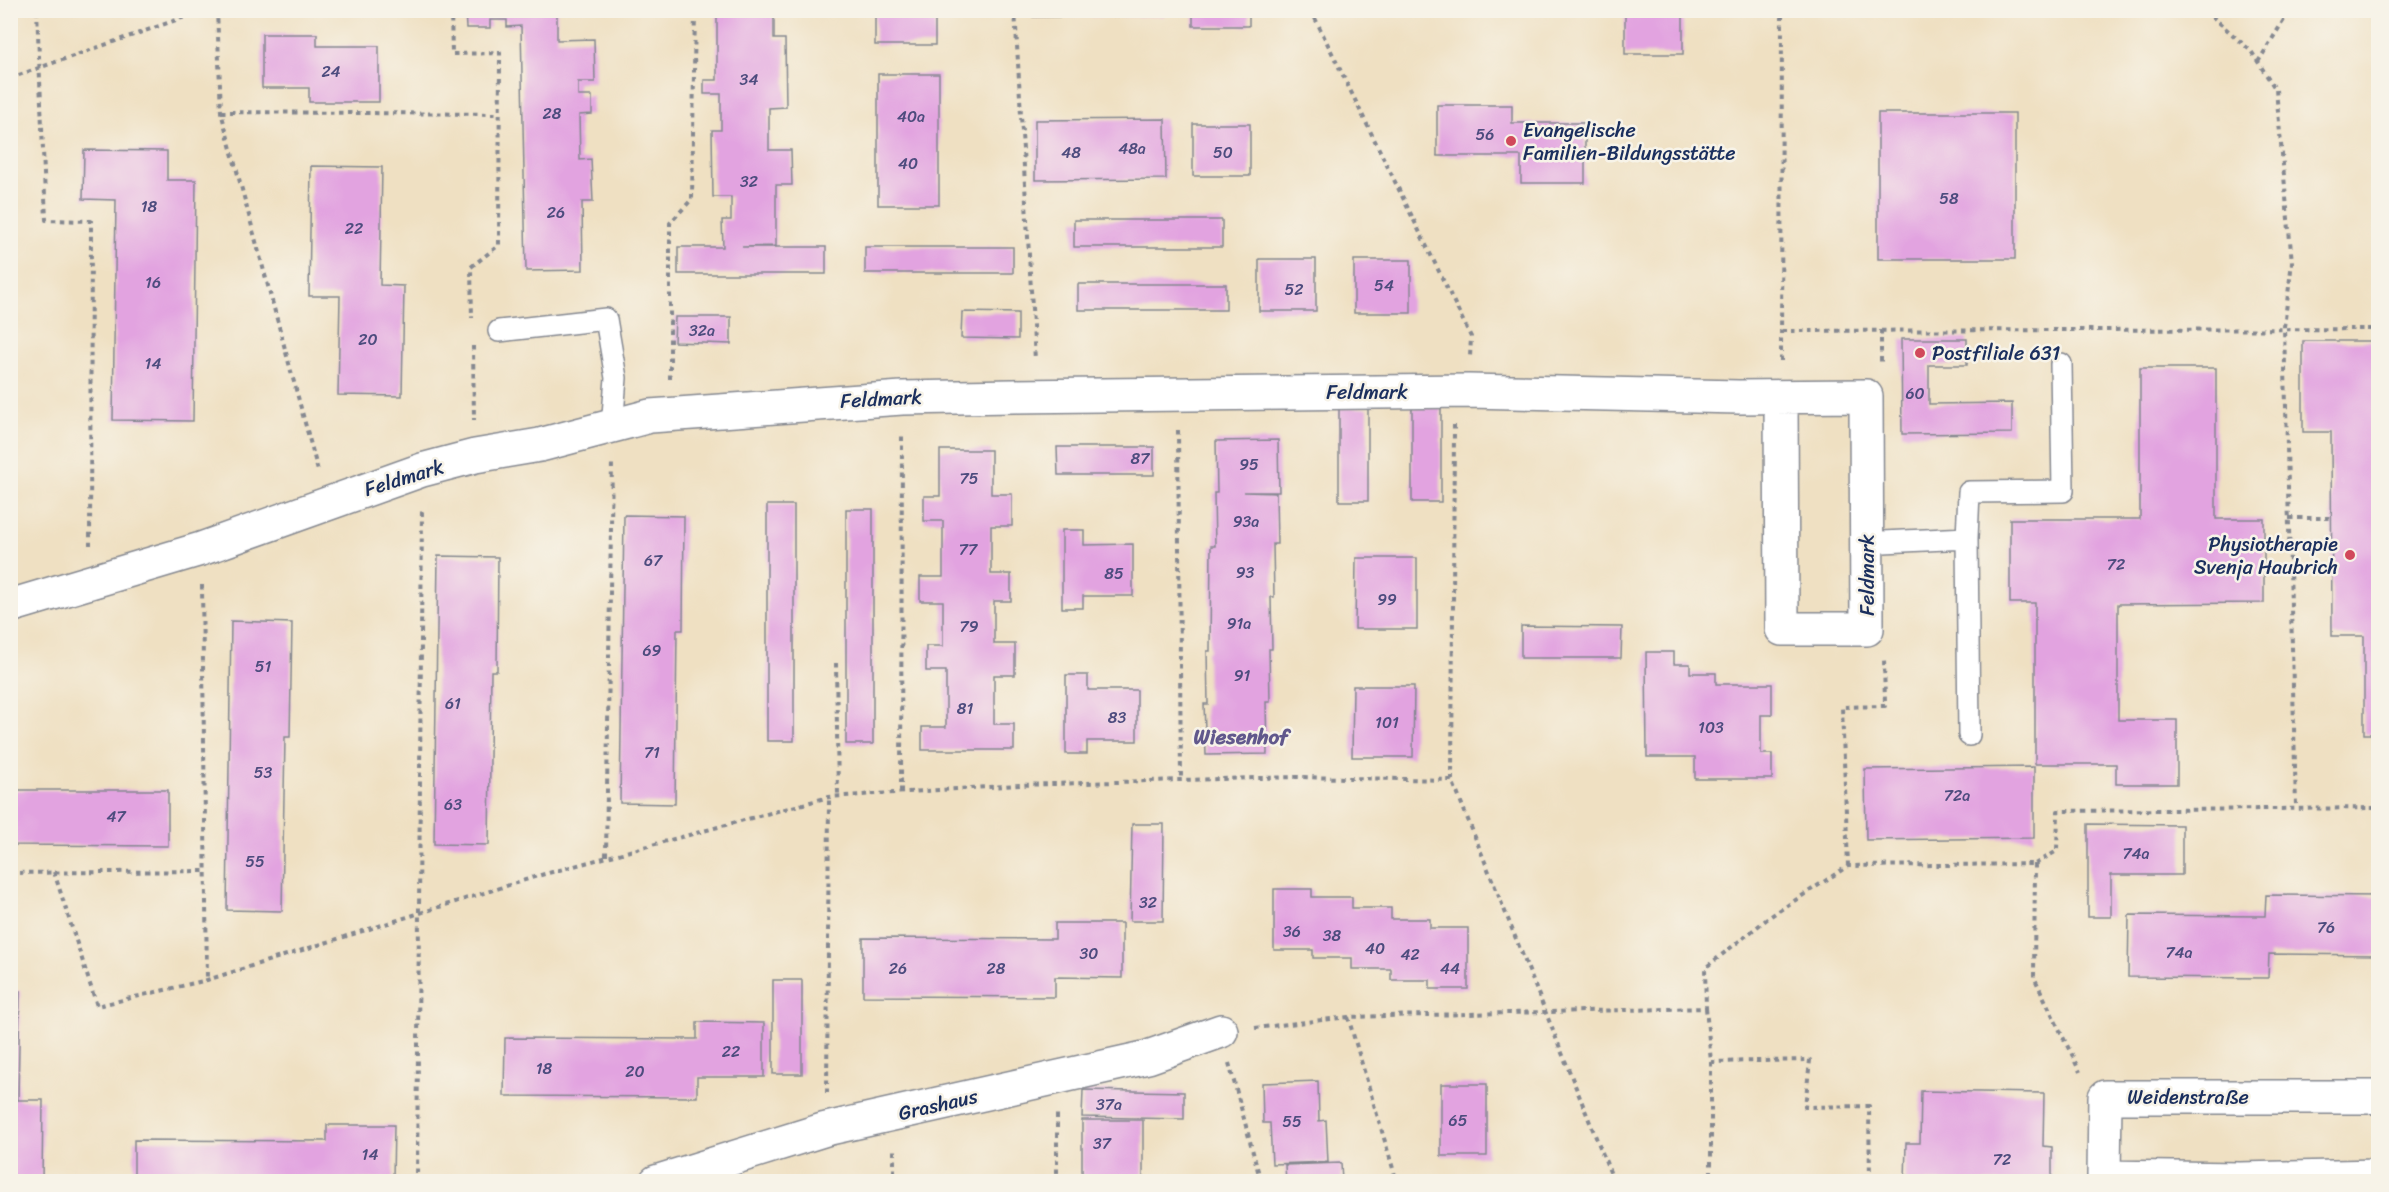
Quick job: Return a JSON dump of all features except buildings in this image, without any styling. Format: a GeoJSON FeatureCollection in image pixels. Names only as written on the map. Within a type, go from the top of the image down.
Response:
{"type":"FeatureCollection","features":[{"type":"Feature","properties":{"kind":"street","name":"Feldmark"},"geometry":{"type":"LineString","coordinates":[[10,606],[201,549],[327,502],[422,470],[475,456],[540,445],[650,416],[902,398],[1178,393],[1462,391],[1781,397],[1866,396],[1867,629],[1782,629],[1781,397]]}},
{"type":"Feature","properties":{"kind":"street","name":"Grashaus"},"geometry":{"type":"LineString","coordinates":[[656,1182],[826,1130],[1148,1057],[1221,1031]]}},
{"type":"Feature","properties":{"kind":"street","name":"Weidenstraße"},"geometry":{"type":"LineString","coordinates":[[2379,1097],[2105,1097],[2104,1177],[2240,1180],[2379,1176]]}},
{"type":"Feature","properties":{"kind":"lane"},"geometry":{"type":"LineString","coordinates":[[499,331],[606,319],[616,378],[612,427]]}},
{"type":"Feature","properties":{"kind":"lane"},"geometry":{"type":"LineString","coordinates":[[1969,735],[1967,538],[1969,492],[2063,491],[2061,364]]}},
{"type":"Feature","properties":{"kind":"lane"},"geometry":{"type":"LineString","coordinates":[[1867,539],[1883,543],[1967,538]]}},
{"type":"Feature","properties":{"kind":"path"},"geometry":{"type":"LineString","coordinates":[[37,10],[46,220],[91,221],[90,582]]}},
{"type":"Feature","properties":{"kind":"path"},"geometry":{"type":"LineString","coordinates":[[10,78],[205,10]]}},
{"type":"Feature","properties":{"kind":"path"},"geometry":{"type":"LineString","coordinates":[[217,10],[221,112],[327,502]]}},
{"type":"Feature","properties":{"kind":"path"},"geometry":{"type":"LineString","coordinates":[[452,10],[452,54],[500,53],[499,245],[471,267],[473,326]]}},
{"type":"Feature","properties":{"kind":"path"},"geometry":{"type":"LineString","coordinates":[[670,414],[670,223],[692,199],[695,10]]}},
{"type":"Feature","properties":{"kind":"path"},"geometry":{"type":"LineString","coordinates":[[1015,10],[1036,396]]}},
{"type":"Feature","properties":{"kind":"path"},"geometry":{"type":"LineString","coordinates":[[1311,10],[1471,337],[1462,391],[1452,780],[1543,1011],[1614,1182]]}},
{"type":"Feature","properties":{"kind":"path"},"geometry":{"type":"LineString","coordinates":[[1781,397],[1782,10]]}},
{"type":"Feature","properties":{"kind":"path"},"geometry":{"type":"LineString","coordinates":[[2205,10],[2251,51],[2276,90],[2292,262],[2284,327],[2296,807]]}},
{"type":"Feature","properties":{"kind":"path"},"geometry":{"type":"LineString","coordinates":[[2258,62],[2290,10]]}},
{"type":"Feature","properties":{"kind":"path"},"geometry":{"type":"LineString","coordinates":[[221,112],[500,114]]}},
{"type":"Feature","properties":{"kind":"path"},"geometry":{"type":"LineString","coordinates":[[1782,331],[2284,327],[2379,329]]}},
{"type":"Feature","properties":{"kind":"path"},"geometry":{"type":"LineString","coordinates":[[473,338],[475,456]]}},
{"type":"Feature","properties":{"kind":"path"},"geometry":{"type":"LineString","coordinates":[[1178,393],[1181,780]]}},
{"type":"Feature","properties":{"kind":"path"},"geometry":{"type":"LineString","coordinates":[[901,792],[902,398]]}},
{"type":"Feature","properties":{"kind":"path"},"geometry":{"type":"LineString","coordinates":[[606,856],[612,427]]}},
{"type":"Feature","properties":{"kind":"path"},"geometry":{"type":"LineString","coordinates":[[417,1182],[422,470]]}},
{"type":"Feature","properties":{"kind":"path"},"geometry":{"type":"LineString","coordinates":[[2289,518],[2331,518]]}},
{"type":"Feature","properties":{"kind":"path"},"geometry":{"type":"LineString","coordinates":[[201,549],[207,980]]}},
{"type":"Feature","properties":{"kind":"path"},"geometry":{"type":"LineString","coordinates":[[836,663],[838,796]]}},
{"type":"Feature","properties":{"kind":"path"},"geometry":{"type":"LineString","coordinates":[[54,872],[97,1006],[207,980],[606,856],[829,797],[1181,780],[1297,777],[1452,780]]}},
{"type":"Feature","properties":{"kind":"path"},"geometry":{"type":"LineString","coordinates":[[826,1130],[829,797]]}},
{"type":"Feature","properties":{"kind":"path"},"geometry":{"type":"LineString","coordinates":[[1711,1182],[1711,1062],[1705,968],[1771,916],[1848,866],[2035,864],[2057,850],[2058,810],[2379,808]]}},
{"type":"Feature","properties":{"kind":"path"},"geometry":{"type":"LineString","coordinates":[[2035,864],[2034,977],[2084,1079]]}},
{"type":"Feature","properties":{"kind":"path"},"geometry":{"type":"LineString","coordinates":[[10,873],[206,871]]}},
{"type":"Feature","properties":{"kind":"path"},"geometry":{"type":"LineString","coordinates":[[1261,1182],[1221,1031],[1348,1017],[1706,1008]]}},
{"type":"Feature","properties":{"kind":"path"},"geometry":{"type":"LineString","coordinates":[[1348,1017],[1397,1182]]}},
{"type":"Feature","properties":{"kind":"path"},"geometry":{"type":"LineString","coordinates":[[1711,1062],[1810,1060],[1805,1107],[1869,1106],[1870,1182]]}},
{"type":"Feature","properties":{"kind":"path"},"geometry":{"type":"LineString","coordinates":[[1057,1078],[1057,1182]]}},
{"type":"Feature","properties":{"kind":"place","name":"Evangelische Familien-Bildungsstätte"},"geometry":{"type":"Point","coordinates":[1511,141]}},
{"type":"Feature","properties":{"kind":"place","name":"Postfiliale 631"},"geometry":{"type":"Point","coordinates":[1920,353]}},
{"type":"Feature","properties":{"kind":"place","name":"Physiotherapie Svenja Haubrich"},"geometry":{"type":"Point","coordinates":[2350,555]}},
{"type":"Feature","properties":{"kind":"district","name":"Wiesenhof"},"geometry":{"type":"Point","coordinates":[1241,737]}}]}
